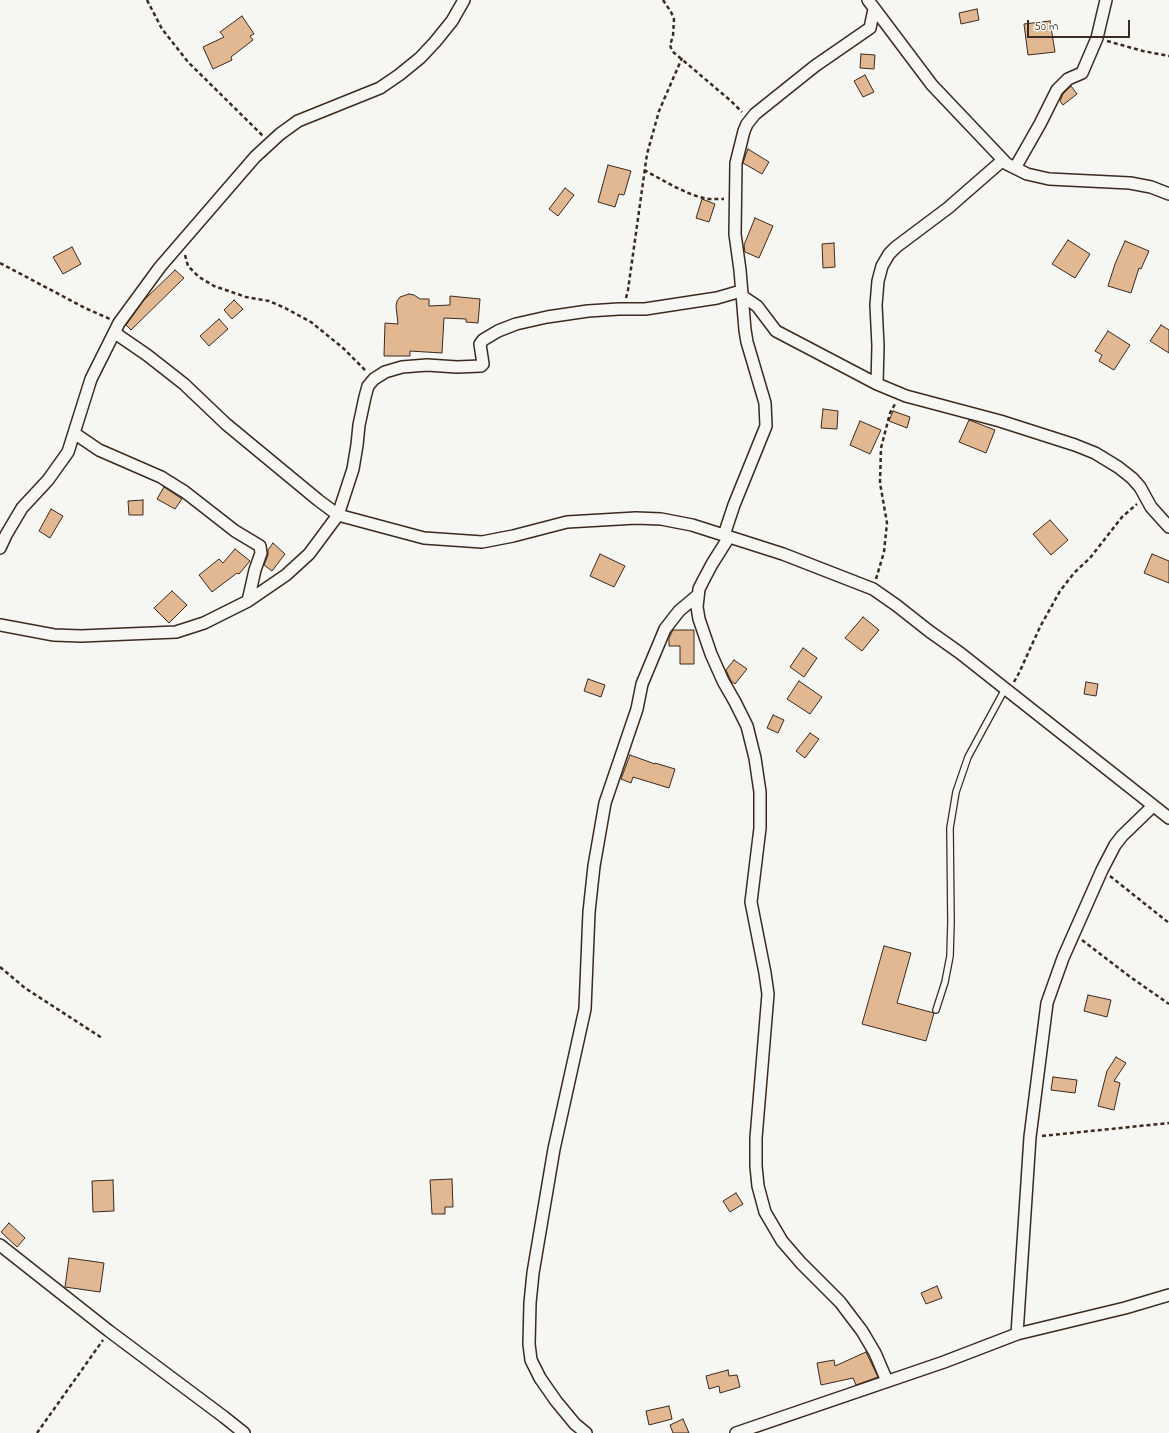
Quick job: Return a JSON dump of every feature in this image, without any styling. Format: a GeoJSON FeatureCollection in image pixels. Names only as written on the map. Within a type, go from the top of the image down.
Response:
{"type":"FeatureCollection","features":[{"type":"Feature","properties":{"kind":"street"},"geometry":{"type":"LineString","coordinates":[[0,548],[22,508],[48,480],[68,452],[91,379],[117,328],[160,267],[255,157],[270,143],[298,122],[380,88],[398,76],[420,58],[435,42],[452,21],[464,0]]}},
{"type":"Feature","properties":{"kind":"street"},"geometry":{"type":"LineString","coordinates":[[1016,168],[1057,90],[1068,79],[1082,73],[1097,38],[1106,0]]}},
{"type":"Feature","properties":{"kind":"street"},"geometry":{"type":"LineString","coordinates":[[870,28],[871,5]]}},
{"type":"Feature","properties":{"kind":"street"},"geometry":{"type":"LineString","coordinates":[[871,5],[932,86],[1007,164],[1027,174],[1049,179],[1130,182],[1151,187],[1169,194]]}},
{"type":"Feature","properties":{"kind":"street"},"geometry":{"type":"LineString","coordinates":[[887,1380],[875,1353],[862,1331],[840,1302],[801,1263],[782,1241],[765,1212],[758,1186],[756,1138],[768,994],[751,902],[760,828],[760,792],[755,758],[747,726],[736,702],[723,681],[703,635],[697,607],[698,595],[703,581],[727,536],[734,505],[766,426],[765,403],[747,342],[735,234],[736,163],[744,131],[755,114],[815,66],[870,28],[891,31]]}},
{"type":"Feature","properties":{"kind":"street"},"geometry":{"type":"LineString","coordinates":[[877,384],[878,346],[876,305],[878,281],[882,266],[889,254],[902,242],[948,208],[1003,160]]}},
{"type":"Feature","properties":{"kind":"street"},"geometry":{"type":"LineString","coordinates":[[0,625],[54,635],[81,636],[176,632],[204,623],[248,601],[286,575],[309,554],[338,515],[353,469],[359,425],[368,386],[374,379],[385,372],[402,367],[427,365],[478,367],[483,364],[480,344],[483,340],[498,331],[516,324],[546,317],[619,308],[645,310],[742,294],[757,306],[776,331],[877,384],[927,403],[1000,421],[1095,452],[1132,478],[1140,487],[1151,507],[1169,527]]}},
{"type":"Feature","properties":{"kind":"street"},"geometry":{"type":"LineString","coordinates":[[117,328],[147,355],[184,384],[226,424],[338,515],[424,538],[482,542],[513,536],[567,522],[636,518],[661,519],[692,524],[783,554],[873,589],[896,604],[929,631],[960,653],[1169,818]]}},
{"type":"Feature","properties":{"kind":"street"},"geometry":{"type":"LineString","coordinates":[[74,433],[99,450],[161,477],[173,484],[235,531],[260,546],[262,553],[255,570],[248,601]]}},
{"type":"Feature","properties":{"kind":"street"},"geometry":{"type":"LineString","coordinates":[[586,1433],[574,1424],[556,1401],[540,1378],[531,1360],[529,1344],[530,1303],[533,1273],[555,1143],[585,1009],[589,912],[594,866],[605,803],[637,709],[644,679],[665,629],[679,611],[698,595]]}},
{"type":"Feature","properties":{"kind":"street"},"geometry":{"type":"LineString","coordinates":[[1017,1334],[1030,1137],[1047,1003],[1074,933],[1102,870],[1115,845],[1122,836],[1153,806]]}},
{"type":"Feature","properties":{"kind":"street"},"geometry":{"type":"LineString","coordinates":[[0,1245],[109,1331],[244,1433]]}},
{"type":"Feature","properties":{"kind":"street"},"geometry":{"type":"LineString","coordinates":[[736,1433],[887,1380],[944,1362],[1017,1334],[1125,1308],[1169,1295]]}},
{"type":"Feature","properties":{"kind":"lane"},"geometry":{"type":"LineString","coordinates":[[936,1010],[945,982],[950,956],[950,828],[956,792],[968,757],[1007,690]]}},
{"type":"Feature","properties":{"kind":"path"},"geometry":{"type":"LineString","coordinates":[[147,0],[162,29],[188,62],[270,143]]}},
{"type":"Feature","properties":{"kind":"path"},"geometry":{"type":"LineString","coordinates":[[663,0],[672,12],[674,19],[673,36],[670,45],[671,48],[731,101],[750,120]]}},
{"type":"Feature","properties":{"kind":"path"},"geometry":{"type":"LineString","coordinates":[[1097,38],[1142,51],[1169,56]]}},
{"type":"Feature","properties":{"kind":"path"},"geometry":{"type":"LineString","coordinates":[[619,308],[626,299],[628,290],[647,154],[659,110],[682,58]]}},
{"type":"Feature","properties":{"kind":"path"},"geometry":{"type":"LineString","coordinates":[[644,170],[693,195],[708,199],[735,198]]}},
{"type":"Feature","properties":{"kind":"path"},"geometry":{"type":"LineString","coordinates":[[181,243],[188,266],[199,277],[214,286],[285,308],[311,322],[344,348],[374,379]]}},
{"type":"Feature","properties":{"kind":"path"},"geometry":{"type":"LineString","coordinates":[[0,263],[85,308],[117,328]]}},
{"type":"Feature","properties":{"kind":"path"},"geometry":{"type":"LineString","coordinates":[[873,589],[884,552],[887,534],[887,523],[880,483],[881,448],[890,413],[901,394]]}},
{"type":"Feature","properties":{"kind":"path"},"geometry":{"type":"LineString","coordinates":[[1007,690],[1019,673],[1040,627],[1060,591],[1074,573],[1090,558],[1122,517],[1145,497]]}},
{"type":"Feature","properties":{"kind":"path"},"geometry":{"type":"LineString","coordinates":[[1102,870],[1169,923]]}},
{"type":"Feature","properties":{"kind":"path"},"geometry":{"type":"LineString","coordinates":[[1074,933],[1129,976],[1169,1004]]}},
{"type":"Feature","properties":{"kind":"path"},"geometry":{"type":"LineString","coordinates":[[0,967],[25,988],[102,1038]]}},
{"type":"Feature","properties":{"kind":"path"},"geometry":{"type":"LineString","coordinates":[[1030,1137],[1114,1130],[1169,1123]]}},
{"type":"Feature","properties":{"kind":"path"},"geometry":{"type":"LineString","coordinates":[[37,1433],[109,1331]]}},
{"type":"Feature","properties":{"kind":"building"},"geometry":{"type":"Polygon","coordinates":[[[977,9],[979,20],[961,24],[959,13],[977,9]]]}},
{"type":"Feature","properties":{"kind":"building"},"geometry":{"type":"Polygon","coordinates":[[[242,16],[254,34],[250,36],[253,40],[231,57],[232,60],[213,69],[203,47],[224,37],[220,32],[242,16]]]}},
{"type":"Feature","properties":{"kind":"building"},"geometry":{"type":"Polygon","coordinates":[[[1050,21],[1055,52],[1028,55],[1024,24],[1050,21]]]}},
{"type":"Feature","properties":{"kind":"building"},"geometry":{"type":"Polygon","coordinates":[[[861,54],[875,55],[874,69],[860,68],[861,54]]]}},
{"type":"Feature","properties":{"kind":"building"},"geometry":{"type":"Polygon","coordinates":[[[865,75],[874,92],[863,97],[854,81],[865,75]]]}},
{"type":"Feature","properties":{"kind":"building"},"geometry":{"type":"Polygon","coordinates":[[[1071,86],[1077,94],[1063,105],[1060,101],[1063,94],[1071,86]]]}},
{"type":"Feature","properties":{"kind":"building"},"geometry":{"type":"Polygon","coordinates":[[[748,149],[769,162],[762,174],[743,163],[748,149]]]}},
{"type":"Feature","properties":{"kind":"building"},"geometry":{"type":"Polygon","coordinates":[[[608,165],[631,171],[624,195],[619,194],[615,207],[598,202],[608,165]]]}},
{"type":"Feature","properties":{"kind":"building"},"geometry":{"type":"Polygon","coordinates":[[[565,188],[574,195],[558,216],[549,209],[565,188]]]}},
{"type":"Feature","properties":{"kind":"building"},"geometry":{"type":"Polygon","coordinates":[[[702,199],[715,204],[709,222],[696,218],[702,199]]]}},
{"type":"Feature","properties":{"kind":"building"},"geometry":{"type":"Polygon","coordinates":[[[755,218],[773,226],[759,258],[745,252],[744,245],[755,218]]]}},
{"type":"Feature","properties":{"kind":"building"},"geometry":{"type":"Polygon","coordinates":[[[1068,240],[1090,254],[1075,278],[1052,264],[1068,240]]]}},
{"type":"Feature","properties":{"kind":"building"},"geometry":{"type":"Polygon","coordinates":[[[1125,241],[1149,251],[1141,269],[1139,268],[1131,293],[1108,286],[1115,264],[1125,241]]]}},
{"type":"Feature","properties":{"kind":"building"},"geometry":{"type":"Polygon","coordinates":[[[834,243],[835,267],[823,268],[822,244],[834,243]]]}},
{"type":"Feature","properties":{"kind":"building"},"geometry":{"type":"Polygon","coordinates":[[[72,247],[81,264],[63,274],[53,257],[72,247]]]}},
{"type":"Feature","properties":{"kind":"building"},"geometry":{"type":"Polygon","coordinates":[[[175,270],[184,278],[131,330],[126,325],[144,300],[175,270]]]}},
{"type":"Feature","properties":{"kind":"building"},"geometry":{"type":"Polygon","coordinates":[[[409,294],[420,299],[429,299],[429,306],[450,305],[450,296],[480,299],[478,323],[466,322],[466,319],[444,318],[442,353],[410,351],[410,356],[384,356],[385,323],[398,324],[396,306],[397,301],[400,297],[409,294]]]}},
{"type":"Feature","properties":{"kind":"building"},"geometry":{"type":"Polygon","coordinates":[[[234,300],[243,309],[232,319],[224,310],[234,300]]]}},
{"type":"Feature","properties":{"kind":"building"},"geometry":{"type":"Polygon","coordinates":[[[219,319],[228,329],[209,346],[200,336],[219,319]]]}},
{"type":"Feature","properties":{"kind":"building"},"geometry":{"type":"Polygon","coordinates":[[[1161,325],[1169,330],[1169,353],[1150,341],[1161,325]]]}},
{"type":"Feature","properties":{"kind":"building"},"geometry":{"type":"Polygon","coordinates":[[[1108,331],[1130,345],[1114,370],[1099,361],[1102,355],[1095,351],[1108,331]]]}},
{"type":"Feature","properties":{"kind":"building"},"geometry":{"type":"Polygon","coordinates":[[[823,409],[838,411],[837,429],[821,428],[823,409]]]}},
{"type":"Feature","properties":{"kind":"building"},"geometry":{"type":"Polygon","coordinates":[[[893,411],[910,417],[907,428],[889,421],[893,411]]]}},
{"type":"Feature","properties":{"kind":"building"},"geometry":{"type":"Polygon","coordinates":[[[969,420],[995,430],[986,453],[959,442],[969,420]]]}},
{"type":"Feature","properties":{"kind":"building"},"geometry":{"type":"Polygon","coordinates":[[[860,421],[881,430],[870,454],[850,445],[860,421]]]}},
{"type":"Feature","properties":{"kind":"building"},"geometry":{"type":"Polygon","coordinates":[[[164,487],[182,499],[175,509],[157,499],[164,487]]]}},
{"type":"Feature","properties":{"kind":"building"},"geometry":{"type":"Polygon","coordinates":[[[143,500],[143,515],[129,515],[128,501],[143,500]]]}},
{"type":"Feature","properties":{"kind":"building"},"geometry":{"type":"Polygon","coordinates":[[[51,509],[63,516],[50,538],[39,531],[51,509]]]}},
{"type":"Feature","properties":{"kind":"building"},"geometry":{"type":"Polygon","coordinates":[[[1050,520],[1068,540],[1051,555],[1033,534],[1050,520]]]}},
{"type":"Feature","properties":{"kind":"building"},"geometry":{"type":"Polygon","coordinates":[[[273,543],[285,554],[272,571],[264,565],[268,555],[268,550],[273,543]]]}},
{"type":"Feature","properties":{"kind":"building"},"geometry":{"type":"Polygon","coordinates":[[[235,549],[250,561],[239,574],[237,573],[212,592],[199,575],[219,559],[223,563],[235,549]]]}},
{"type":"Feature","properties":{"kind":"building"},"geometry":{"type":"Polygon","coordinates":[[[600,554],[625,566],[614,587],[590,576],[600,554]]]}},
{"type":"Feature","properties":{"kind":"building"},"geometry":{"type":"Polygon","coordinates":[[[1152,554],[1169,561],[1169,583],[1144,573],[1152,554]]]}},
{"type":"Feature","properties":{"kind":"building"},"geometry":{"type":"Polygon","coordinates":[[[172,591],[187,605],[169,623],[154,608],[172,591]]]}},
{"type":"Feature","properties":{"kind":"building"},"geometry":{"type":"Polygon","coordinates":[[[863,617],[879,630],[862,651],[845,638],[863,617]]]}},
{"type":"Feature","properties":{"kind":"building"},"geometry":{"type":"Polygon","coordinates":[[[673,630],[694,630],[694,664],[680,664],[680,646],[669,646],[669,638],[673,630]]]}},
{"type":"Feature","properties":{"kind":"building"},"geometry":{"type":"Polygon","coordinates":[[[803,648],[817,658],[804,677],[790,667],[803,648]]]}},
{"type":"Feature","properties":{"kind":"building"},"geometry":{"type":"Polygon","coordinates":[[[734,660],[747,669],[735,684],[731,681],[726,670],[734,660]]]}},
{"type":"Feature","properties":{"kind":"building"},"geometry":{"type":"Polygon","coordinates":[[[588,679],[605,685],[601,697],[584,691],[588,679]]]}},
{"type":"Feature","properties":{"kind":"building"},"geometry":{"type":"Polygon","coordinates":[[[799,681],[822,697],[810,714],[787,699],[799,681]]]}},
{"type":"Feature","properties":{"kind":"building"},"geometry":{"type":"Polygon","coordinates":[[[1086,682],[1098,684],[1096,696],[1084,694],[1086,682]]]}},
{"type":"Feature","properties":{"kind":"building"},"geometry":{"type":"Polygon","coordinates":[[[773,715],[784,720],[778,733],[767,728],[773,715]]]}},
{"type":"Feature","properties":{"kind":"building"},"geometry":{"type":"Polygon","coordinates":[[[810,733],[819,739],[805,758],[796,751],[810,733]]]}},
{"type":"Feature","properties":{"kind":"building"},"geometry":{"type":"Polygon","coordinates":[[[630,755],[675,769],[669,788],[633,777],[631,783],[621,779],[630,755]]]}},
{"type":"Feature","properties":{"kind":"building"},"geometry":{"type":"Polygon","coordinates":[[[884,946],[911,953],[897,1003],[934,1013],[926,1041],[862,1024],[884,946]]]}},
{"type":"Feature","properties":{"kind":"building"},"geometry":{"type":"Polygon","coordinates":[[[1088,995],[1111,1000],[1107,1017],[1084,1011],[1088,995]]]}},
{"type":"Feature","properties":{"kind":"building"},"geometry":{"type":"Polygon","coordinates":[[[1116,1057],[1126,1063],[1114,1081],[1120,1083],[1114,1110],[1098,1106],[1107,1071],[1116,1057]]]}},
{"type":"Feature","properties":{"kind":"building"},"geometry":{"type":"Polygon","coordinates":[[[1053,1077],[1077,1080],[1075,1093],[1051,1090],[1053,1077]]]}},
{"type":"Feature","properties":{"kind":"building"},"geometry":{"type":"Polygon","coordinates":[[[452,1179],[453,1207],[445,1207],[445,1214],[432,1214],[430,1180],[452,1179]]]}},
{"type":"Feature","properties":{"kind":"building"},"geometry":{"type":"Polygon","coordinates":[[[113,1180],[114,1211],[93,1212],[92,1181],[113,1180]]]}},
{"type":"Feature","properties":{"kind":"building"},"geometry":{"type":"Polygon","coordinates":[[[736,1193],[743,1204],[730,1212],[723,1201],[736,1193]]]}},
{"type":"Feature","properties":{"kind":"building"},"geometry":{"type":"Polygon","coordinates":[[[9,1223],[25,1238],[17,1247],[1,1232],[9,1223]]]}},
{"type":"Feature","properties":{"kind":"building"},"geometry":{"type":"Polygon","coordinates":[[[69,1258],[104,1263],[100,1292],[65,1287],[69,1258]]]}},
{"type":"Feature","properties":{"kind":"building"},"geometry":{"type":"Polygon","coordinates":[[[937,1286],[942,1298],[926,1304],[921,1293],[937,1286]]]}},
{"type":"Feature","properties":{"kind":"building"},"geometry":{"type":"Polygon","coordinates":[[[866,1352],[878,1377],[856,1385],[853,1378],[821,1385],[817,1363],[834,1360],[835,1366],[866,1352]]]}},
{"type":"Feature","properties":{"kind":"building"},"geometry":{"type":"Polygon","coordinates":[[[728,1370],[729,1376],[737,1375],[740,1387],[720,1393],[719,1386],[709,1389],[706,1376],[728,1370]]]}},
{"type":"Feature","properties":{"kind":"building"},"geometry":{"type":"Polygon","coordinates":[[[669,1406],[672,1419],[649,1425],[646,1411],[669,1406]]]}},
{"type":"Feature","properties":{"kind":"building"},"geometry":{"type":"Polygon","coordinates":[[[683,1419],[689,1433],[673,1433],[670,1425],[683,1419]]]}}]}
